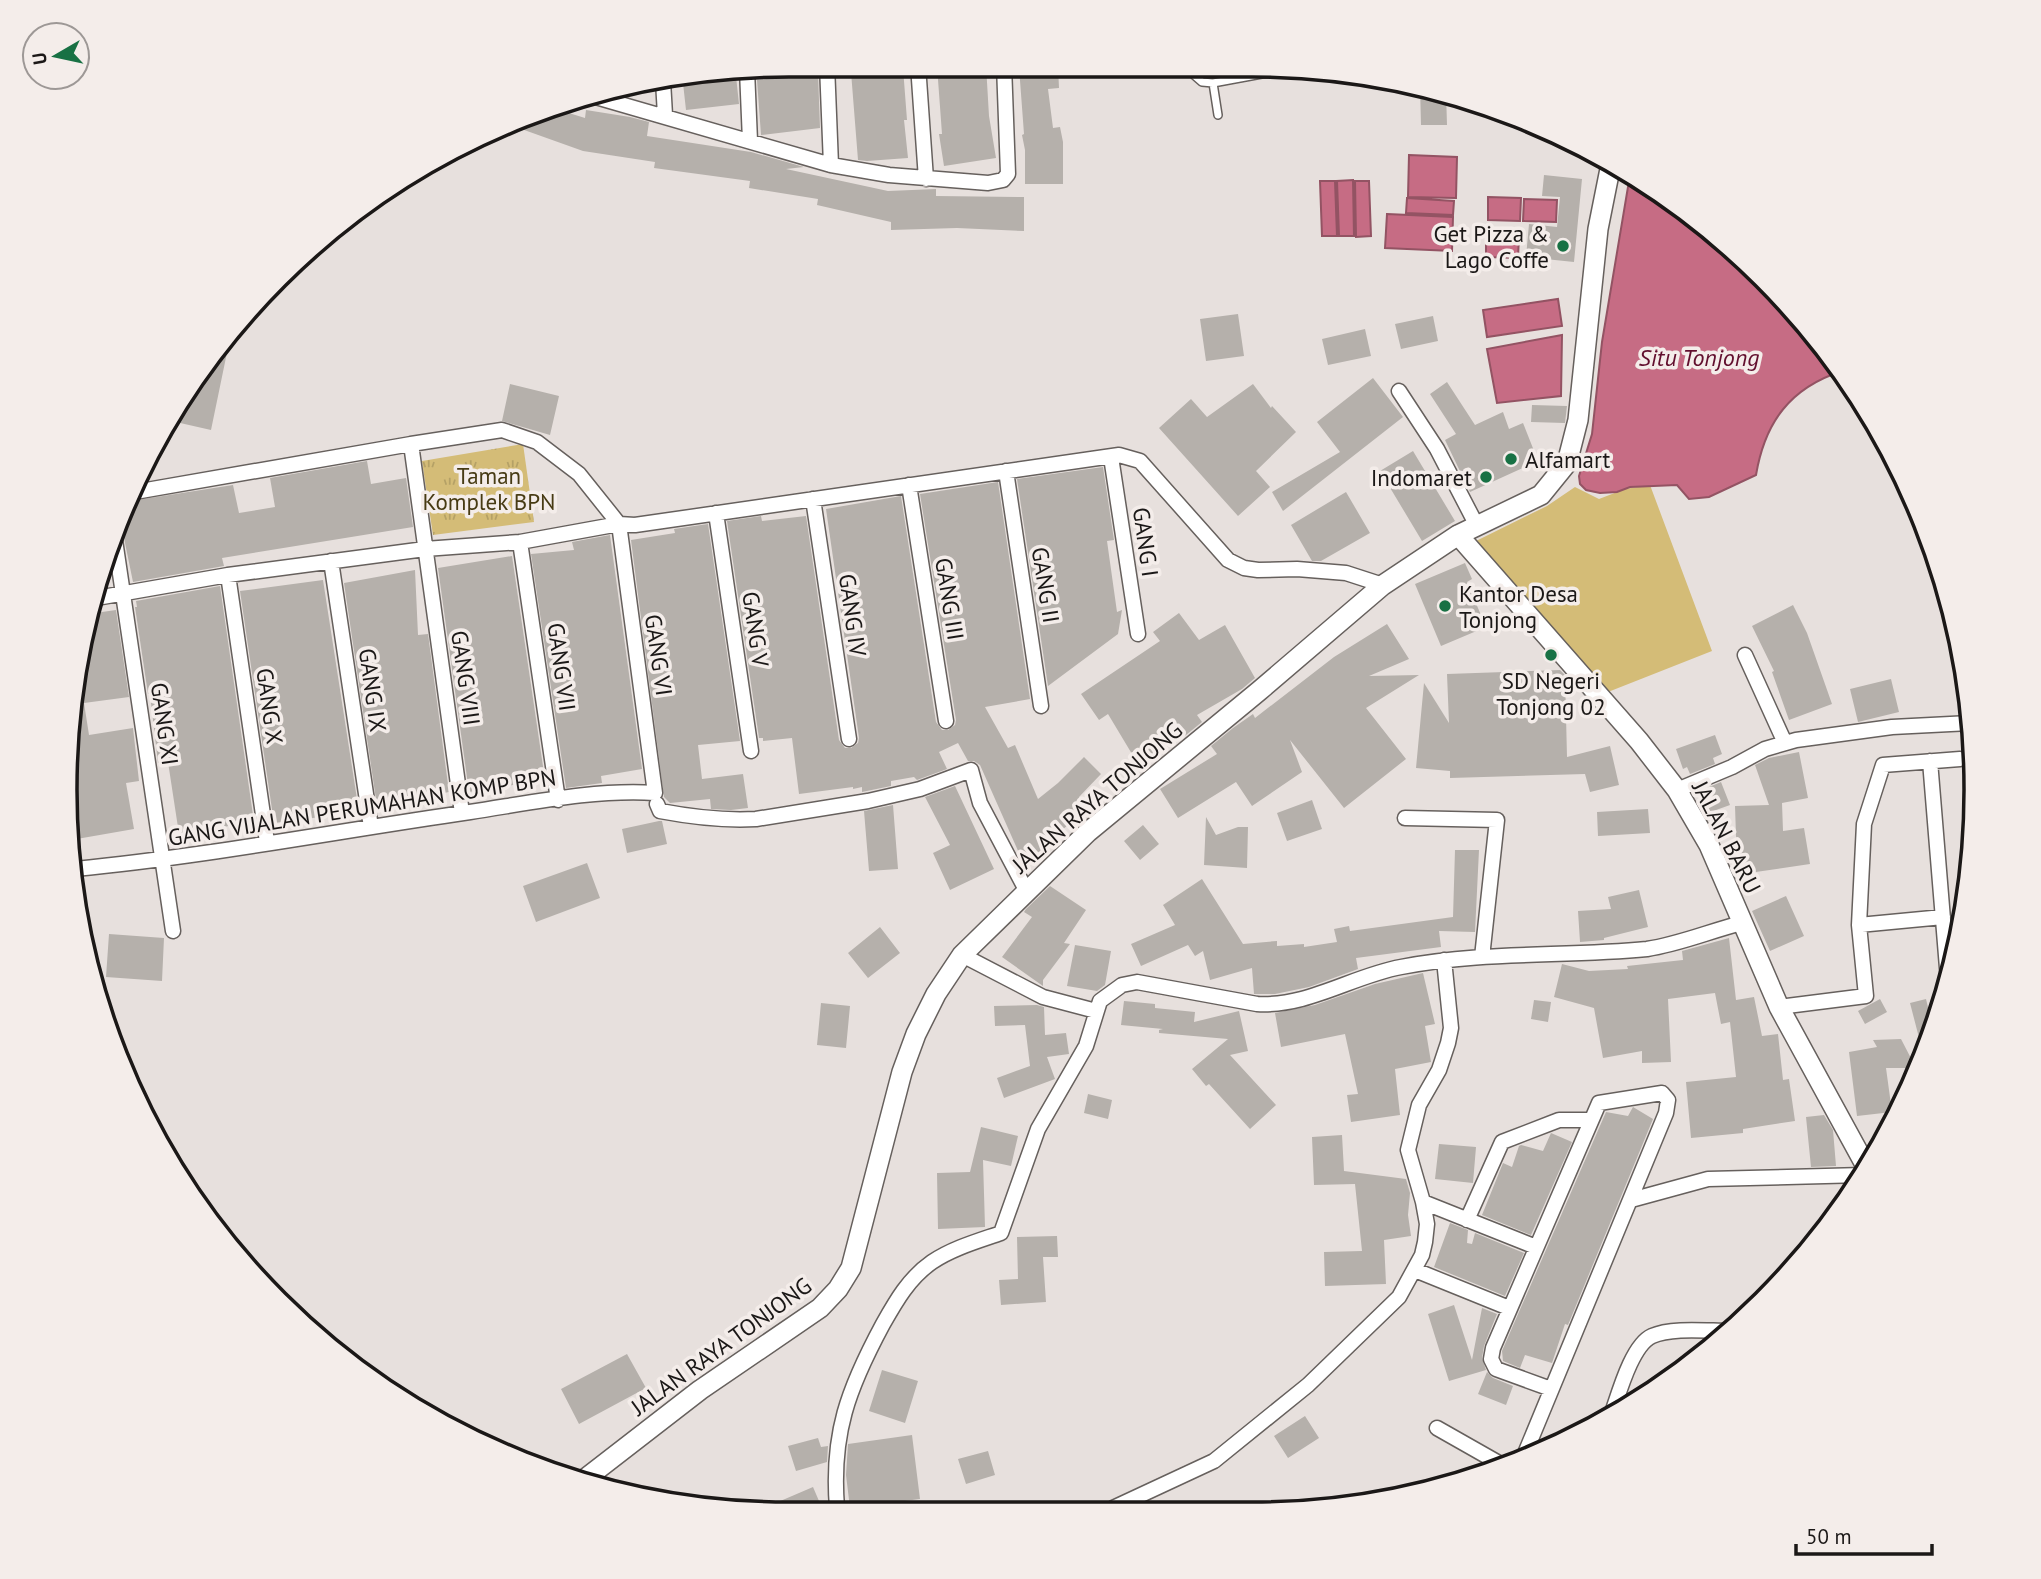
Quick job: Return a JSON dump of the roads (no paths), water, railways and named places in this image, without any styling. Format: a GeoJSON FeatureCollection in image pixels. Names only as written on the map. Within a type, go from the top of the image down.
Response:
{"type":"FeatureCollection","features":[{"type":"Feature","properties":{"kind":"main road","name":"JALAN RAYA TONJONG"},"geometry":{"type":"LineString","coordinates":[[592,1474],[700,1390],[820,1308],[838,1289],[851,1268],[902,1072],[916,1034],[936,994],[962,955],[1088,832],[1383,585],[1458,535],[1541,495],[1567,463],[1578,420],[1598,229],[1609,173]]}},
{"type":"Feature","properties":{"kind":"main road","name":"JALAN BARU"},"geometry":{"type":"LineString","coordinates":[[1458,535],[1639,741],[1677,790],[1709,845],[1779,1007],[1861,1158]]}},
{"type":"Feature","properties":{"kind":"street"},"geometry":{"type":"LineString","coordinates":[[827,77],[831,165]]}},
{"type":"Feature","properties":{"kind":"street"},"geometry":{"type":"LineString","coordinates":[[919,77],[926,179]]}},
{"type":"Feature","properties":{"kind":"street"},"geometry":{"type":"LineString","coordinates":[[609,100],[863,172],[988,183],[1003,180],[1009,174],[1005,77]]}},
{"type":"Feature","properties":{"kind":"street"},"geometry":{"type":"LineString","coordinates":[[747,79],[750,141]]}},
{"type":"Feature","properties":{"kind":"street"},"geometry":{"type":"LineString","coordinates":[[663,89],[665,115]]}},
{"type":"Feature","properties":{"kind":"street"},"geometry":{"type":"LineString","coordinates":[[1399,391],[1437,449],[1477,526]]}},
{"type":"Feature","properties":{"kind":"street"},"geometry":{"type":"LineString","coordinates":[[143,491],[502,430],[537,442],[579,474],[619,524]]}},
{"type":"Feature","properties":{"kind":"street","name":"GANG VIII"},"geometry":{"type":"LineString","coordinates":[[411,444],[462,813]]}},
{"type":"Feature","properties":{"kind":"street"},"geometry":{"type":"LineString","coordinates":[[103,597],[228,575],[425,550],[520,542],[619,524],[635,525],[1119,454],[1140,461],[1228,560],[1244,568],[1346,572],[1383,585]]}},
{"type":"Feature","properties":{"kind":"street","name":"GANG I"},"geometry":{"type":"LineString","coordinates":[[1111,457],[1138,634]]}},
{"type":"Feature","properties":{"kind":"street","name":"GANG II"},"geometry":{"type":"LineString","coordinates":[[1006,471],[1041,706]]}},
{"type":"Feature","properties":{"kind":"street","name":"GANG III"},"geometry":{"type":"LineString","coordinates":[[909,485],[946,721]]}},
{"type":"Feature","properties":{"kind":"street","name":"GANG IV"},"geometry":{"type":"LineString","coordinates":[[813,499],[849,739]]}},
{"type":"Feature","properties":{"kind":"street","name":"GANG V"},"geometry":{"type":"LineString","coordinates":[[716,513],[751,751]]}},
{"type":"Feature","properties":{"kind":"street","name":"GANG VI"},"geometry":{"type":"LineString","coordinates":[[619,524],[656,799]]}},
{"type":"Feature","properties":{"kind":"street","name":"GANG VII"},"geometry":{"type":"LineString","coordinates":[[520,542],[558,800]]}},
{"type":"Feature","properties":{"kind":"street","name":"GANG XI"},"geometry":{"type":"LineString","coordinates":[[117,554],[173,931]]}},
{"type":"Feature","properties":{"kind":"street","name":"GANG IX"},"geometry":{"type":"LineString","coordinates":[[331,561],[370,827]]}},
{"type":"Feature","properties":{"kind":"street","name":"GANG X"},"geometry":{"type":"LineString","coordinates":[[228,575],[267,842]]}},
{"type":"Feature","properties":{"kind":"street"},"geometry":{"type":"LineString","coordinates":[[1745,655],[1785,743]]}},
{"type":"Feature","properties":{"kind":"street"},"geometry":{"type":"LineString","coordinates":[[1677,790],[1732,767],[1765,749],[1785,743],[1892,727],[1960,723]]}},
{"type":"Feature","properties":{"kind":"street"},"geometry":{"type":"LineString","coordinates":[[1779,1007],[1866,996],[1859,925],[1864,824],[1883,765],[1960,759]]}},
{"type":"Feature","properties":{"kind":"street"},"geometry":{"type":"LineString","coordinates":[[1930,761],[1946,949]]}},
{"type":"Feature","properties":{"kind":"street"},"geometry":{"type":"LineString","coordinates":[[656,799],[660,811],[690,817],[756,819],[868,801],[920,789],[971,770],[980,803],[1026,890]]}},
{"type":"Feature","properties":{"kind":"street","name":"GANG VIJALAN PERUMAHAN KOMP BPN"},"geometry":{"type":"LineString","coordinates":[[82,868],[162,861],[267,842],[558,800],[634,792],[656,799]]}},
{"type":"Feature","properties":{"kind":"street"},"geometry":{"type":"LineString","coordinates":[[1405,818],[1497,820],[1482,957]]}},
{"type":"Feature","properties":{"kind":"street"},"geometry":{"type":"LineString","coordinates":[[1859,925],[1943,917]]}},
{"type":"Feature","properties":{"kind":"street"},"geometry":{"type":"LineString","coordinates":[[838,1502],[836,1454],[839,1430],[846,1404],[869,1350],[904,1287],[932,1262],[1001,1233],[1038,1129],[1086,1046],[1100,1001],[1110,992],[1122,985],[1136,982],[1273,1005],[1306,998],[1374,973],[1444,960],[1647,949],[1685,941],[1742,923]]}},
{"type":"Feature","properties":{"kind":"street"},"geometry":{"type":"LineString","coordinates":[[962,955],[1043,998],[1096,1011]]}},
{"type":"Feature","properties":{"kind":"street"},"geometry":{"type":"LineString","coordinates":[[1126,1502],[1214,1461],[1308,1384],[1399,1297],[1415,1270],[1425,1242],[1427,1224],[1408,1150],[1419,1105],[1439,1069],[1451,1028],[1444,960]]}},
{"type":"Feature","properties":{"kind":"street"},"geometry":{"type":"LineString","coordinates":[[1528,1446],[1666,1113],[1668,1100],[1662,1093],[1599,1103],[1493,1348],[1491,1359],[1496,1369],[1551,1389]]}},
{"type":"Feature","properties":{"kind":"street"},"geometry":{"type":"LineString","coordinates":[[1467,1220],[1502,1142],[1559,1120],[1590,1119]]}},
{"type":"Feature","properties":{"kind":"street"},"geometry":{"type":"LineString","coordinates":[[1631,1199],[1708,1179],[1850,1175]]}},
{"type":"Feature","properties":{"kind":"street"},"geometry":{"type":"LineString","coordinates":[[1423,1202],[1536,1247]]}},
{"type":"Feature","properties":{"kind":"street"},"geometry":{"type":"LineString","coordinates":[[1415,1270],[1509,1308]]}},
{"type":"Feature","properties":{"kind":"street"},"geometry":{"type":"LineString","coordinates":[[1617,1402],[1636,1352],[1650,1336],[1665,1332],[1714,1331]]}},
{"type":"Feature","properties":{"kind":"street"},"geometry":{"type":"LineString","coordinates":[[1437,1428],[1493,1460]]}},
{"type":"Feature","properties":{"kind":"lane"},"geometry":{"type":"LineString","coordinates":[[1196,77],[1202,82],[1213,83],[1246,77]]}},
{"type":"Feature","properties":{"kind":"lane"},"geometry":{"type":"LineString","coordinates":[[1213,83],[1218,115]]}},
{"type":"Feature","properties":{"kind":"water"},"geometry":{"type":"Polygon","coordinates":[[[1409,155],[1457,157],[1456,198],[1408,197],[1409,155]]]}},
{"type":"Feature","properties":{"kind":"water"},"geometry":{"type":"Polygon","coordinates":[[[1353,180],[1354,236],[1339,236],[1337,181],[1353,180]]]}},
{"type":"Feature","properties":{"kind":"water"},"geometry":{"type":"Polygon","coordinates":[[[1320,181],[1335,181],[1337,236],[1322,236],[1320,181]]]}},
{"type":"Feature","properties":{"kind":"water"},"geometry":{"type":"Polygon","coordinates":[[[1355,181],[1369,181],[1371,236],[1356,237],[1355,181]]]}},
{"type":"Feature","properties":{"kind":"water","name":"Situ Tonjong"},"geometry":{"type":"Polygon","coordinates":[[[1628,185],[1685,224],[1721,254],[1787,320],[1831,375],[1794,397],[1773,423],[1760,456],[1756,475],[1709,497],[1689,499],[1677,485],[1630,487],[1617,492],[1600,493],[1586,490],[1580,484],[1579,476],[1592,434],[1602,342],[1628,185]]]}},
{"type":"Feature","properties":{"kind":"water"},"geometry":{"type":"Polygon","coordinates":[[[1488,197],[1521,198],[1520,221],[1488,220],[1488,197]]]}},
{"type":"Feature","properties":{"kind":"water"},"geometry":{"type":"Polygon","coordinates":[[[1407,198],[1454,201],[1453,215],[1406,213],[1407,198]]]}},
{"type":"Feature","properties":{"kind":"water"},"geometry":{"type":"Polygon","coordinates":[[[1524,199],[1557,200],[1556,222],[1523,221],[1524,199]]]}},
{"type":"Feature","properties":{"kind":"water"},"geometry":{"type":"Polygon","coordinates":[[[1387,214],[1453,217],[1452,251],[1385,248],[1387,214]]]}},
{"type":"Feature","properties":{"kind":"water"},"geometry":{"type":"Polygon","coordinates":[[[1486,235],[1519,236],[1518,258],[1486,257],[1486,235]]]}},
{"type":"Feature","properties":{"kind":"water"},"geometry":{"type":"Polygon","coordinates":[[[1558,299],[1562,326],[1487,337],[1483,310],[1558,299]]]}},
{"type":"Feature","properties":{"kind":"water"},"geometry":{"type":"Polygon","coordinates":[[[1562,335],[1561,396],[1497,403],[1487,349],[1562,335]]]}},
{"type":"Feature","properties":{"kind":"place","name":"Get Pizza & Lago Coffe"},"geometry":{"type":"Point","coordinates":[1563,246]}},
{"type":"Feature","properties":{"kind":"place","name":"Alfamart"},"geometry":{"type":"Point","coordinates":[1511,459]}},
{"type":"Feature","properties":{"kind":"place","name":"Indomaret"},"geometry":{"type":"Point","coordinates":[1486,477]}},
{"type":"Feature","properties":{"kind":"place","name":"Kantor Desa Tonjong"},"geometry":{"type":"Point","coordinates":[1445,606]}},
{"type":"Feature","properties":{"kind":"place","name":"SD Negeri Tonjong 02"},"geometry":{"type":"Point","coordinates":[1551,655]}},
{"type":"Feature","properties":{"kind":"park label","name":"Taman Komplek BPN"},"geometry":{"type":"Point","coordinates":[489,488]}}]}
